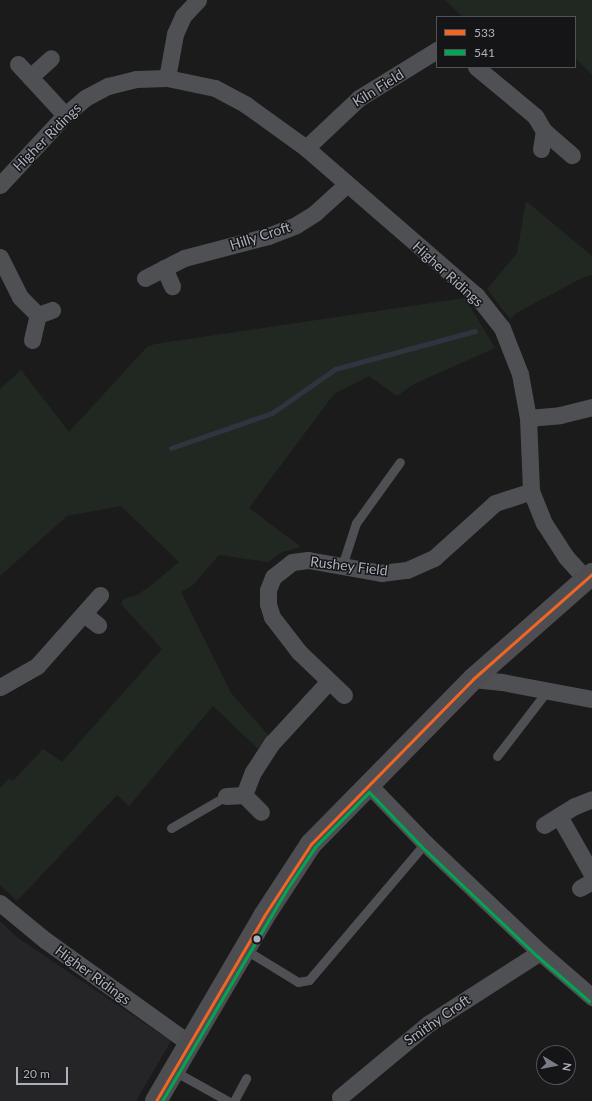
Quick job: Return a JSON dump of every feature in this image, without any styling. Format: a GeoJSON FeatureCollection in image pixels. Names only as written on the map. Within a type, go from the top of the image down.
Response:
{"type":"FeatureCollection","features":[{"type":"Feature","properties":{"kind":"main road"},"geometry":{"type":"LineString","coordinates":[[156,1101],[244,949],[311,844],[473,679],[589,576]]}},
{"type":"Feature","properties":{"kind":"street"},"geometry":{"type":"LineString","coordinates":[[167,78],[175,34],[182,16],[198,0]]}},
{"type":"Feature","properties":{"kind":"street","name":"Kiln Field"},"geometry":{"type":"LineString","coordinates":[[306,148],[359,98],[436,51]]}},
{"type":"Feature","properties":{"kind":"street"},"geometry":{"type":"LineString","coordinates":[[30,77],[51,58]]}},
{"type":"Feature","properties":{"kind":"street"},"geometry":{"type":"LineString","coordinates":[[18,64],[65,115]]}},
{"type":"Feature","properties":{"kind":"street"},"geometry":{"type":"LineString","coordinates":[[477,68],[534,116],[544,131],[572,155]]}},
{"type":"Feature","properties":{"kind":"street","name":"Higher Ridings"},"geometry":{"type":"LineString","coordinates":[[0,185],[65,115],[85,98],[108,86],[136,79],[167,78],[215,88],[245,104],[306,148],[476,295],[502,328],[520,374],[528,418],[531,491],[544,523],[566,557],[589,576]]}},
{"type":"Feature","properties":{"kind":"street"},"geometry":{"type":"LineString","coordinates":[[541,149],[544,131]]}},
{"type":"Feature","properties":{"kind":"street","name":"Hilly Croft"},"geometry":{"type":"LineString","coordinates":[[145,278],[184,258],[268,236],[296,225],[315,213],[347,184]]}},
{"type":"Feature","properties":{"kind":"street"},"geometry":{"type":"LineString","coordinates":[[0,258],[20,297],[45,312],[32,340]]}},
{"type":"Feature","properties":{"kind":"street"},"geometry":{"type":"LineString","coordinates":[[164,268],[172,286]]}},
{"type":"Feature","properties":{"kind":"street"},"geometry":{"type":"LineString","coordinates":[[528,418],[560,415],[592,407]]}},
{"type":"Feature","properties":{"kind":"street","name":"Rushey Field"},"geometry":{"type":"LineString","coordinates":[[344,696],[299,652],[272,617],[268,604],[268,590],[273,577],[292,562],[308,560],[381,573],[417,567],[434,558],[495,503],[531,491]]}},
{"type":"Feature","properties":{"kind":"street"},"geometry":{"type":"LineString","coordinates":[[0,687],[37,666],[100,596]]}},
{"type":"Feature","properties":{"kind":"street"},"geometry":{"type":"LineString","coordinates":[[84,614],[98,625]]}},
{"type":"Feature","properties":{"kind":"street"},"geometry":{"type":"LineString","coordinates":[[473,679],[592,699]]}},
{"type":"Feature","properties":{"kind":"street"},"geometry":{"type":"LineString","coordinates":[[244,796],[253,772],[272,743],[329,681]]}},
{"type":"Feature","properties":{"kind":"street"},"geometry":{"type":"LineString","coordinates":[[369,785],[425,843],[540,952],[592,997]]}},
{"type":"Feature","properties":{"kind":"street"},"geometry":{"type":"LineString","coordinates":[[226,796],[244,796],[261,812]]}},
{"type":"Feature","properties":{"kind":"street"},"geometry":{"type":"LineString","coordinates":[[544,825],[592,799]]}},
{"type":"Feature","properties":{"kind":"street"},"geometry":{"type":"LineString","coordinates":[[559,816],[592,874]]}},
{"type":"Feature","properties":{"kind":"street","name":"Higher Ridings"},"geometry":{"type":"LineString","coordinates":[[0,903],[45,940],[190,1044]]}},
{"type":"Feature","properties":{"kind":"street","name":"Smithy Croft"},"geometry":{"type":"LineString","coordinates":[[338,1094],[428,1024],[540,952]]}},
{"type":"Feature","properties":{"kind":"lane"},"geometry":{"type":"LineString","coordinates":[[342,566],[356,523],[400,462]]}},
{"type":"Feature","properties":{"kind":"lane"},"geometry":{"type":"LineString","coordinates":[[497,756],[548,691]]}},
{"type":"Feature","properties":{"kind":"lane"},"geometry":{"type":"LineString","coordinates":[[171,828],[226,796]]}},
{"type":"Feature","properties":{"kind":"lane"},"geometry":{"type":"LineString","coordinates":[[244,949],[298,982],[309,980],[425,843]]}},
{"type":"Feature","properties":{"kind":"lane"},"geometry":{"type":"LineString","coordinates":[[174,1071],[228,1101]]}},
{"type":"Feature","properties":{"kind":"lane"},"geometry":{"type":"LineString","coordinates":[[234,1101],[246,1078]]}},
{"type":"Feature","properties":{"kind":"shaded area"},"geometry":{"type":"Polygon","coordinates":[[[445,0],[592,0],[592,75],[576,59],[576,16],[462,16],[445,0]]]}},
{"type":"Feature","properties":{"kind":"shaded area"},"geometry":{"type":"Polygon","coordinates":[[[526,201],[592,256],[592,275],[584,277],[518,312],[510,319],[487,289],[517,253],[526,201]]]}},
{"type":"Feature","properties":{"kind":"shaded area"},"geometry":{"type":"Polygon","coordinates":[[[465,298],[495,348],[414,384],[397,396],[369,376],[334,394],[249,508],[301,547],[282,552],[268,562],[219,555],[192,586],[181,592],[231,693],[269,736],[258,749],[213,706],[129,806],[117,795],[17,901],[0,885],[0,788],[9,778],[13,781],[43,749],[62,762],[162,649],[121,604],[123,599],[137,595],[179,562],[121,506],[67,516],[0,576],[0,389],[21,370],[69,432],[147,347],[155,344],[465,298]]]}},
{"type":"Feature","properties":{"kind":"shaded area"},"geometry":{"type":"Polygon","coordinates":[[[0,921],[18,938],[171,1041],[136,1101],[0,1101],[0,921]]]}},
{"type":"Feature","properties":{"kind":"waterway"},"geometry":{"type":"LineString","coordinates":[[171,448],[272,413],[335,369],[475,331]]}},
{"type":"Feature","properties":{"kind":"transit line","name":"533"},"geometry":{"type":"LineString","coordinates":[[156,1101],[264,916],[311,844],[473,679],[592,574]]}},
{"type":"Feature","properties":{"kind":"transit line","name":"541"},"geometry":{"type":"LineString","coordinates":[[162,1101],[285,892],[315,847],[369,792],[422,847],[537,956],[589,1001]]}}]}
